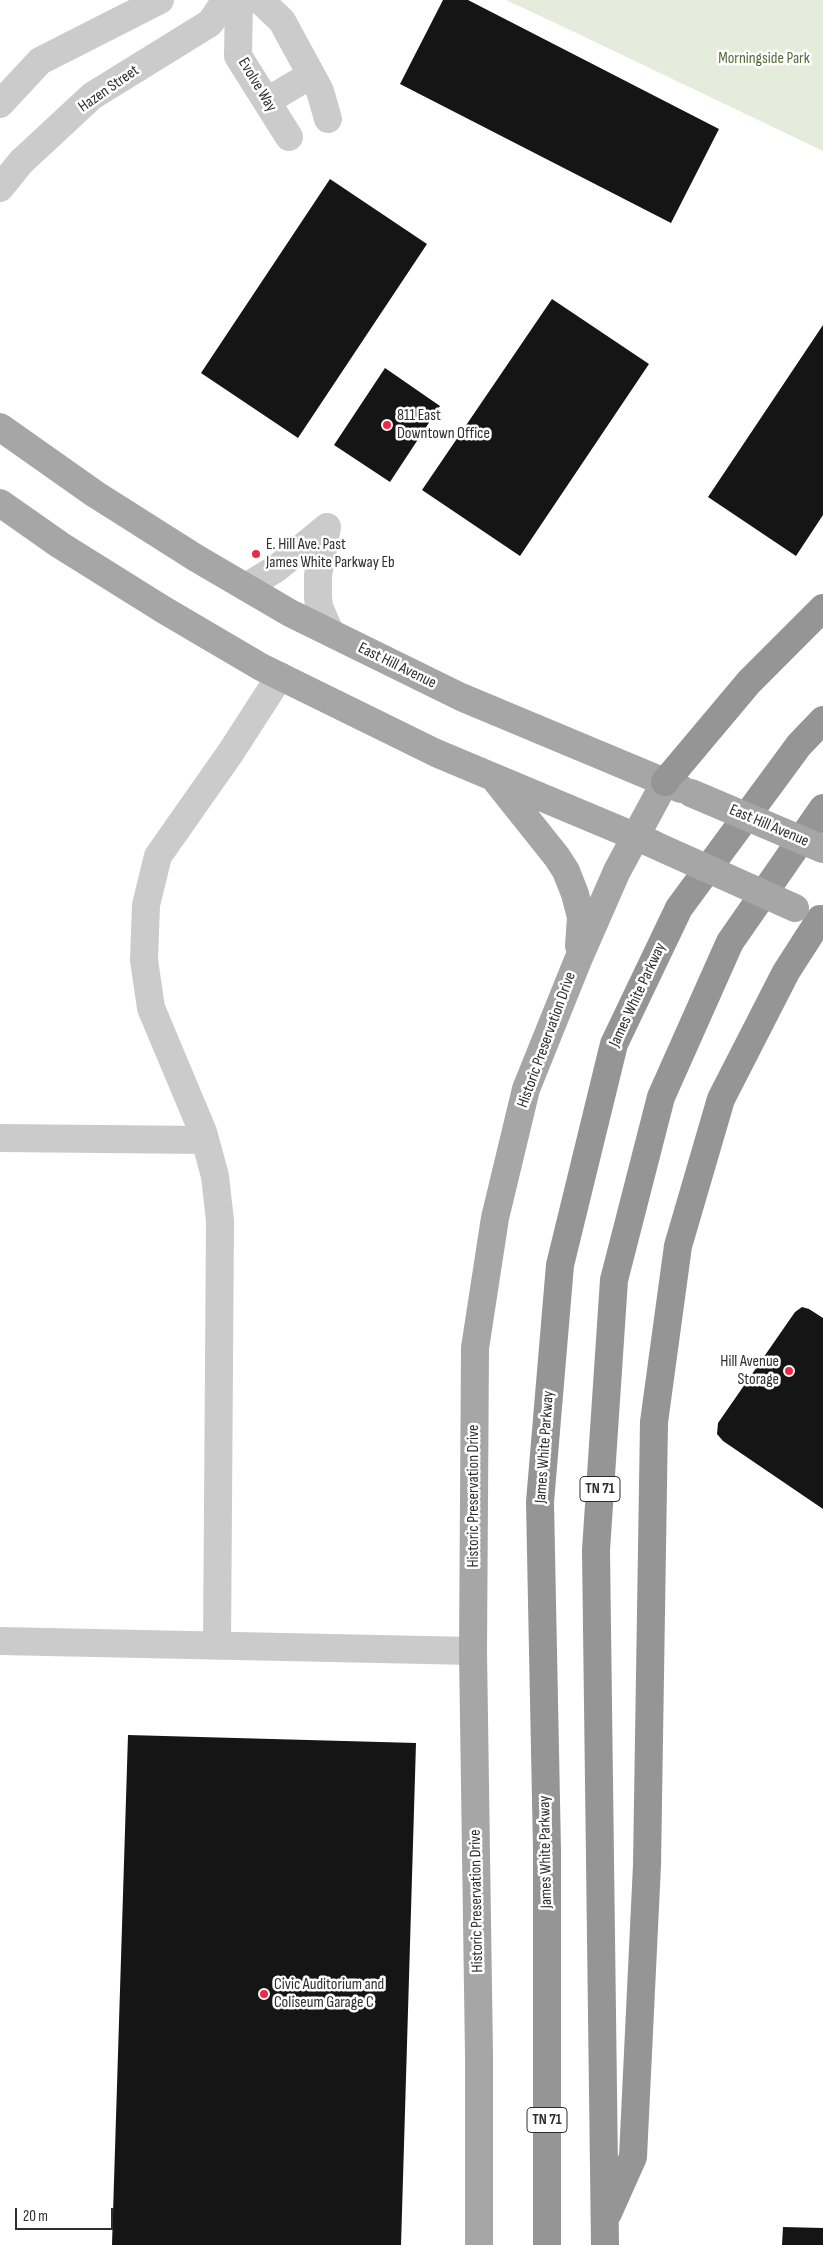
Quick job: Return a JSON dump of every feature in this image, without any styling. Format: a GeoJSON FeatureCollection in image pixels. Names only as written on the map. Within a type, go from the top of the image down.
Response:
{"type":"FeatureCollection","features":[{"type":"Feature","properties":{"kind":"highway"},"geometry":{"type":"LineString","coordinates":[[665,782],[749,682],[823,608]]}},
{"type":"Feature","properties":{"kind":"highway","name":"James White Parkway"},"geometry":{"type":"LineString","coordinates":[[547,2245],[547,1850],[540,1502],[560,1265],[614,1044],[679,908],[799,745],[823,720]]}},
{"type":"Feature","properties":{"kind":"highway","name":"TN 71"},"geometry":{"type":"LineString","coordinates":[[605,2233],[596,1550],[614,1280],[660,1096],[730,942],[823,808]]}},
{"type":"Feature","properties":{"kind":"highway"},"geometry":{"type":"LineString","coordinates":[[605,2233],[633,2157],[646,1865],[654,1422],[678,1246],[721,1099],[786,972],[822,918]]}},
{"type":"Feature","properties":{"kind":"main road","name":"East Hill Avenue"},"geometry":{"type":"LineString","coordinates":[[0,428],[94,494],[246,587],[330,632],[461,697],[823,849]]}},
{"type":"Feature","properties":{"kind":"main road"},"geometry":{"type":"LineString","coordinates":[[0,503],[60,544],[164,610],[280,676],[436,753],[646,841],[795,908],[822,918]]}},
{"type":"Feature","properties":{"kind":"main road"},"geometry":{"type":"LineString","coordinates":[[492,776],[557,856],[566,871],[575,894],[580,916],[578,960]]}},
{"type":"Feature","properties":{"kind":"main road","name":"Historic Preservation Drive"},"geometry":{"type":"LineString","coordinates":[[479,2245],[479,2055],[473,1651],[475,1348],[495,1218],[526,1089],[578,960],[646,841],[665,782]]}},
{"type":"Feature","properties":{"kind":"street"},"geometry":{"type":"LineString","coordinates":[[0,104],[40,61],[160,0]]}},
{"type":"Feature","properties":{"kind":"street","name":"Hazen Street"},"geometry":{"type":"LineString","coordinates":[[0,188],[22,162],[92,96],[210,23],[226,0]]}},
{"type":"Feature","properties":{"kind":"street","name":"Evolve Way"},"geometry":{"type":"LineString","coordinates":[[239,0],[238,56],[290,137]]}},
{"type":"Feature","properties":{"kind":"street"},"geometry":{"type":"LineString","coordinates":[[260,0],[282,21],[320,91],[328,119]]}},
{"type":"Feature","properties":{"kind":"street"},"geometry":{"type":"LineString","coordinates":[[267,101],[311,75]]}},
{"type":"Feature","properties":{"kind":"street"},"geometry":{"type":"LineString","coordinates":[[246,587],[276,568],[327,527],[318,575],[318,597],[319,606],[330,632]]}},
{"type":"Feature","properties":{"kind":"street"},"geometry":{"type":"LineString","coordinates":[[217,1646],[220,1231],[216,1176],[205,1140],[151,1008],[144,960],[146,905],[158,856],[231,752],[280,676]]}},
{"type":"Feature","properties":{"kind":"street"},"geometry":{"type":"LineString","coordinates":[[0,1138],[205,1140]]}},
{"type":"Feature","properties":{"kind":"street"},"geometry":{"type":"LineString","coordinates":[[0,1641],[473,1651]]}},
{"type":"Feature","properties":{"kind":"green space","name":"Morningside Park"},"geometry":{"type":"Polygon","coordinates":[[[506,0],[823,0],[823,151],[570,30],[506,0]]]}},
{"type":"Feature","properties":{"kind":"building"},"geometry":{"type":"Polygon","coordinates":[[[443,0],[468,0],[719,129],[671,223],[400,84],[443,0]]]}},
{"type":"Feature","properties":{"kind":"building"},"geometry":{"type":"Polygon","coordinates":[[[330,179],[427,244],[298,438],[201,373],[330,179]]]}},
{"type":"Feature","properties":{"kind":"building"},"geometry":{"type":"Polygon","coordinates":[[[552,299],[649,364],[520,556],[422,490],[552,299]]]}},
{"type":"Feature","properties":{"kind":"building"},"geometry":{"type":"Polygon","coordinates":[[[823,325],[823,515],[796,556],[708,497],[823,325]]]}},
{"type":"Feature","properties":{"kind":"building","name":"811 East Downtown Office"},"geometry":{"type":"Polygon","coordinates":[[[385,368],[440,406],[390,482],[334,445],[385,368]]]}},
{"type":"Feature","properties":{"kind":"building","name":"Hill Avenue Storage"},"geometry":{"type":"Polygon","coordinates":[[[802,1307],[823,1318],[823,1509],[723,1441],[717,1434],[718,1423],[795,1312],[802,1307]]]}},
{"type":"Feature","properties":{"kind":"building","name":"Civic Auditorium and Coliseum Garage C"},"geometry":{"type":"Polygon","coordinates":[[[128,1735],[416,1743],[401,2245],[112,2245],[128,1735]]]}},
{"type":"Feature","properties":{"kind":"building"},"geometry":{"type":"Polygon","coordinates":[[[783,2227],[823,2228],[823,2245],[782,2245],[783,2227]]]}},
{"type":"Feature","properties":{"kind":"place","name":"811 East Downtown Office"},"geometry":{"type":"Point","coordinates":[387,425]}},
{"type":"Feature","properties":{"kind":"place","name":"E. Hill Ave. Past James White Parkway Eb"},"geometry":{"type":"Point","coordinates":[256,554]}},
{"type":"Feature","properties":{"kind":"place","name":"Hill Avenue Storage"},"geometry":{"type":"Point","coordinates":[789,1371]}},
{"type":"Feature","properties":{"kind":"place","name":"Civic Auditorium and Coliseum Garage C"},"geometry":{"type":"Point","coordinates":[264,1994]}}]}
